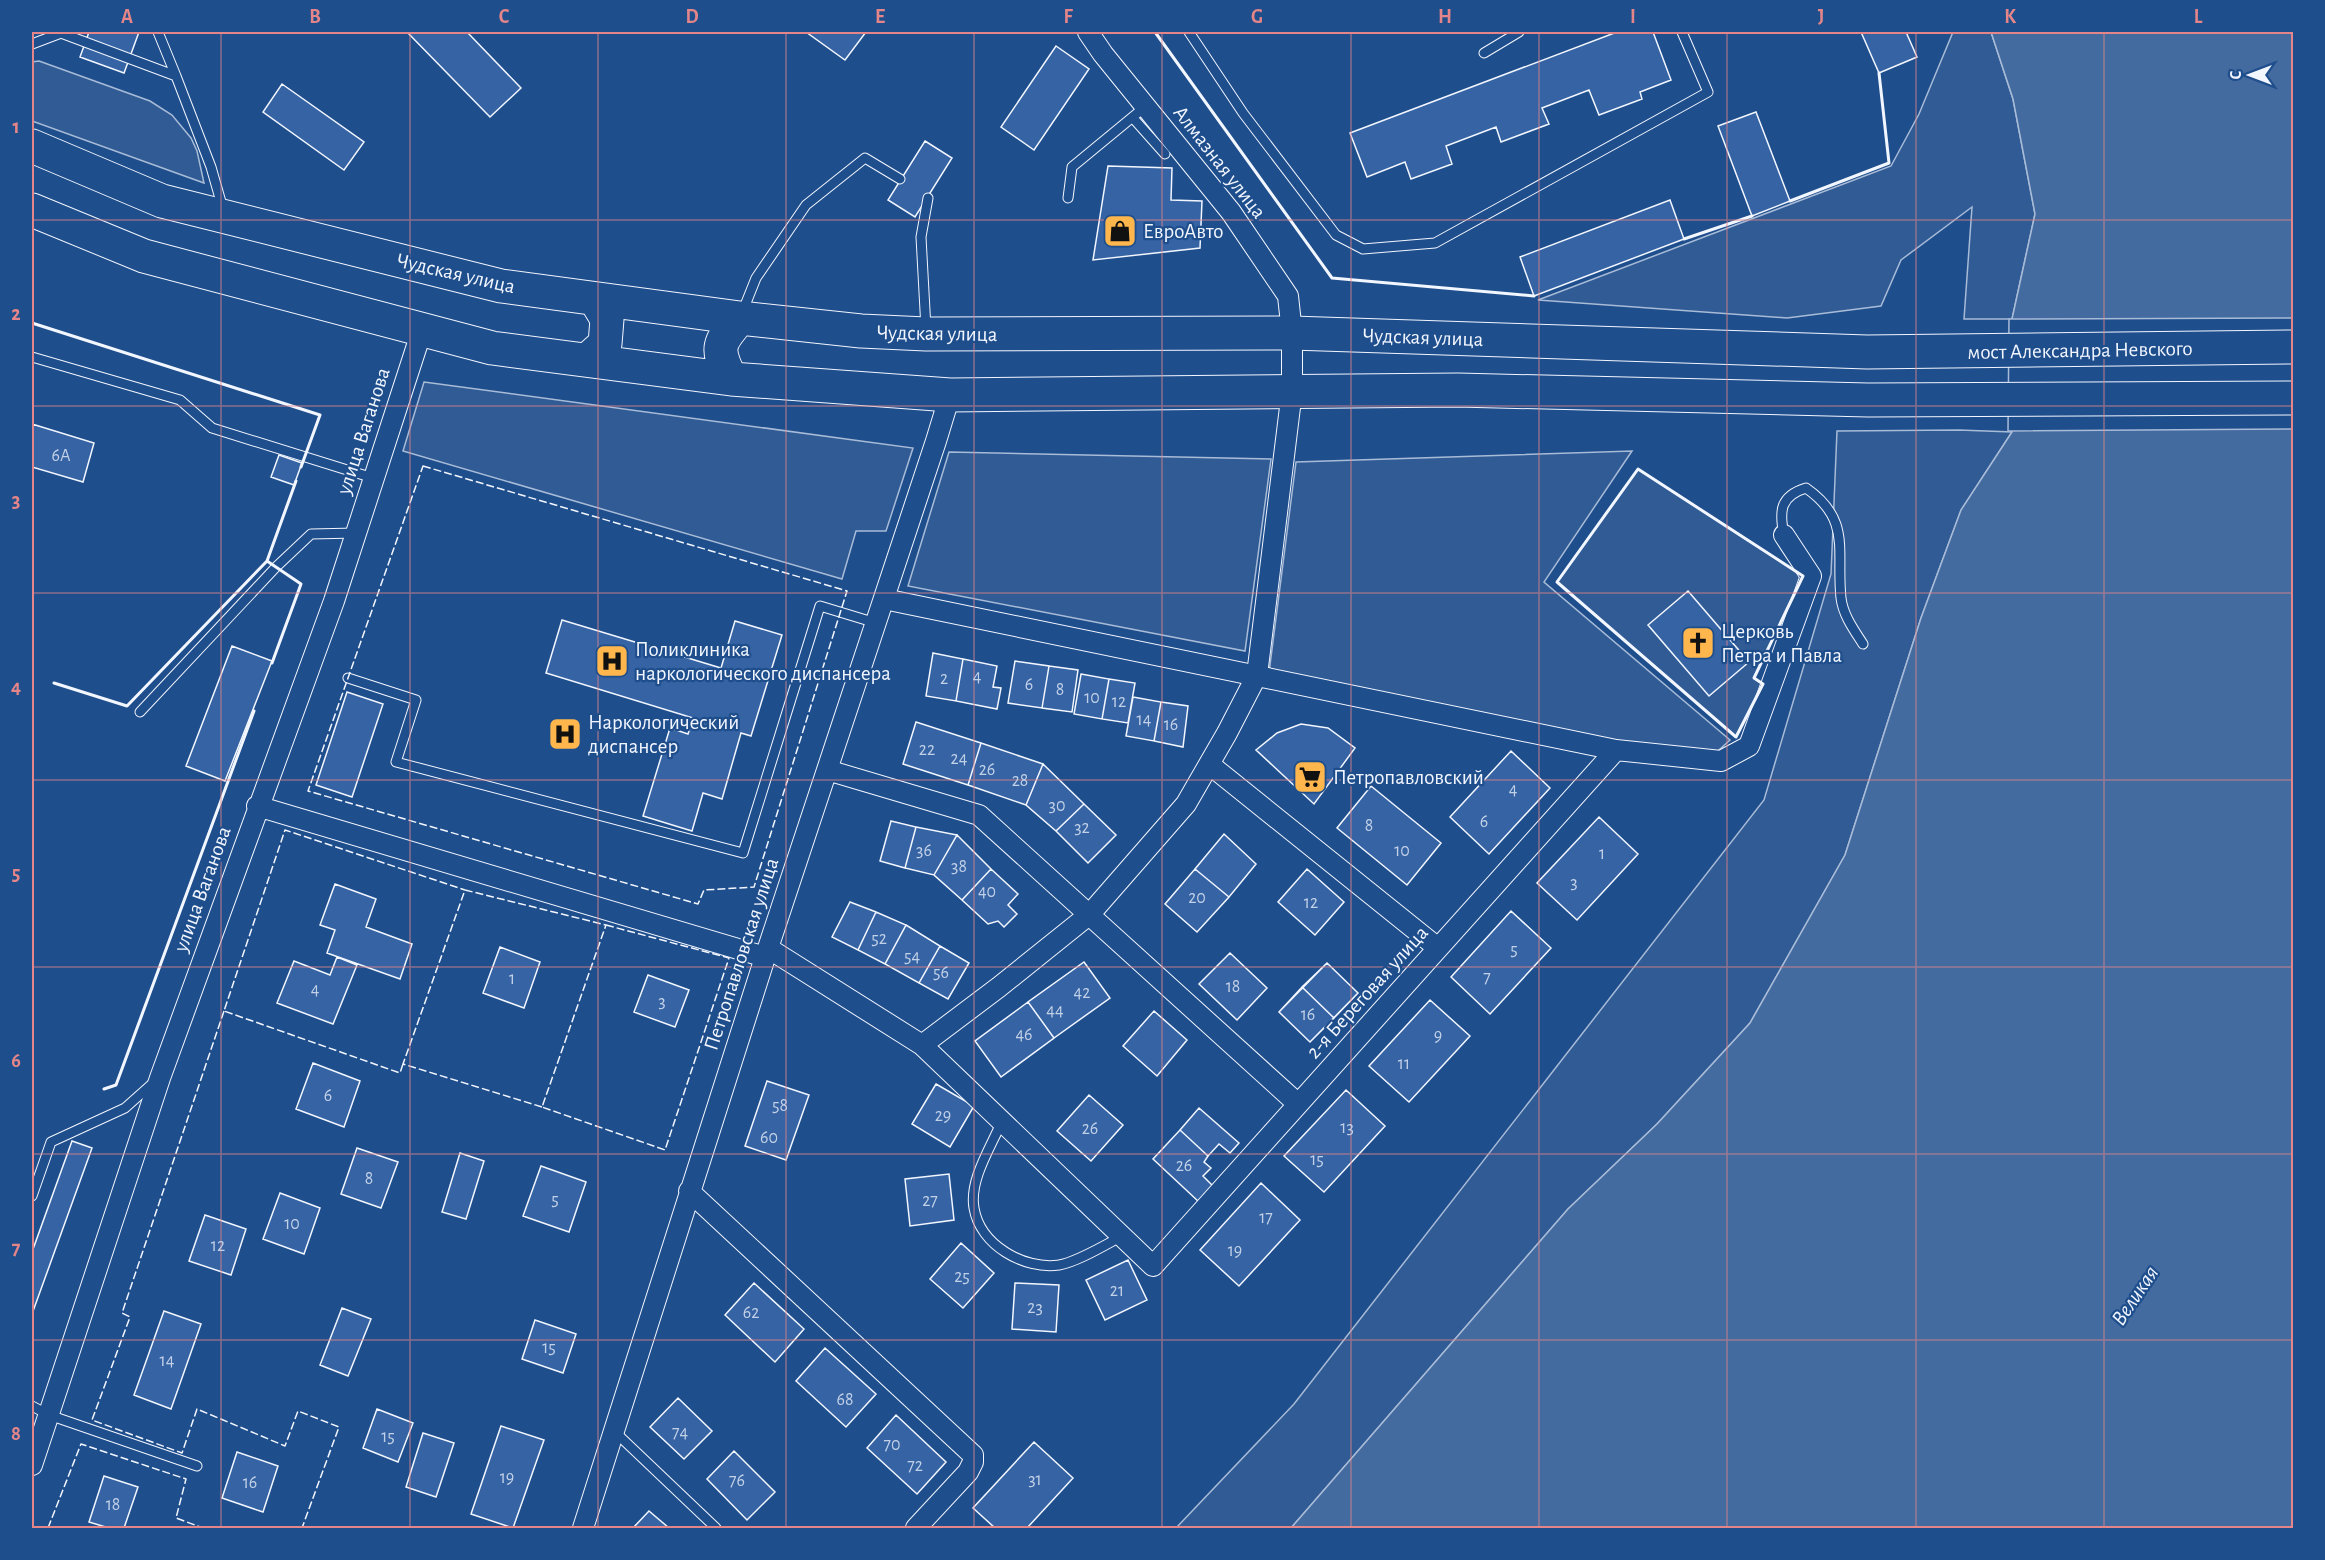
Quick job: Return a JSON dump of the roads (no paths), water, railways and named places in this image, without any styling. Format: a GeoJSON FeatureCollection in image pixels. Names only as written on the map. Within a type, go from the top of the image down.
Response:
{"type":"FeatureCollection","features":[{"type":"Feature","properties":{"kind":"highway","name":"Чудская улица"},"geometry":{"type":"LineString","coordinates":[[32,146],[162,201],[501,286],[740,318],[861,331],[926,334],[1292,333],[1867,352]]}},
{"type":"Feature","properties":{"kind":"highway"},"geometry":{"type":"LineString","coordinates":[[32,210],[144,256],[492,348],[731,379],[950,395],[1458,390],[1868,400],[2294,398]]}},
{"type":"Feature","properties":{"kind":"highway"},"geometry":{"type":"LineString","coordinates":[[586,360],[605,344],[607,319],[595,299]]}},
{"type":"Feature","properties":{"kind":"highway"},"geometry":{"type":"LineString","coordinates":[[731,379],[720,359],[722,338],[740,318]]}},
{"type":"Feature","properties":{"kind":"highway","name":"мост Александра Невского"},"geometry":{"type":"LineString","coordinates":[[1867,352],[2294,347]]}},
{"type":"Feature","properties":{"kind":"street","name":"Алмазная улица"},"geometry":{"type":"LineString","coordinates":[[1088,32],[1139,112],[1231,212],[1261,253],[1288,296],[1292,333],[1292,391],[1257,675]]}},
{"type":"Feature","properties":{"kind":"street","name":"улица Ваганова"},"geometry":{"type":"LineString","coordinates":[[32,1465],[40,1410],[257,806],[334,601],[422,330]]}},
{"type":"Feature","properties":{"kind":"street","name":"Петропавловская улица"},"geometry":{"type":"LineString","coordinates":[[583,1528],[766,953],[950,395]]}},
{"type":"Feature","properties":{"kind":"street"},"geometry":{"type":"LineString","coordinates":[[884,599],[1616,750],[1721,761],[1749,746],[1811,576],[1784,535]]}},
{"type":"Feature","properties":{"kind":"street"},"geometry":{"type":"LineString","coordinates":[[922,1045],[999,987],[1089,914],[1186,804],[1257,675]]}},
{"type":"Feature","properties":{"kind":"street","name":"2-я Береговая улица"},"geometry":{"type":"LineString","coordinates":[[1122,1236],[1153,1266],[1616,750]]}},
{"type":"Feature","properties":{"kind":"street"},"geometry":{"type":"LineString","coordinates":[[1209,764],[1438,948]]}},
{"type":"Feature","properties":{"kind":"street"},"geometry":{"type":"LineString","coordinates":[[827,770],[979,815],[1299,1104]]}},
{"type":"Feature","properties":{"kind":"street"},"geometry":{"type":"LineString","coordinates":[[257,806],[766,953],[922,1045],[1122,1236]]}},
{"type":"Feature","properties":{"kind":"street"},"geometry":{"type":"LineString","coordinates":[[689,1191],[973,1455],[974,1462],[968,1472],[916,1528]]}},
{"type":"Feature","properties":{"kind":"lane"},"geometry":{"type":"LineString","coordinates":[[32,44],[62,32],[176,76]]}},
{"type":"Feature","properties":{"kind":"lane"},"geometry":{"type":"LineString","coordinates":[[158,32],[211,167],[226,217]]}},
{"type":"Feature","properties":{"kind":"lane"},"geometry":{"type":"LineString","coordinates":[[1189,32],[1243,113],[1336,235],[1363,249],[1435,243],[1708,92],[1682,32]]}},
{"type":"Feature","properties":{"kind":"lane"},"geometry":{"type":"LineString","coordinates":[[1484,53],[1519,32]]}},
{"type":"Feature","properties":{"kind":"lane"},"geometry":{"type":"LineString","coordinates":[[1068,198],[1072,167],[1139,112],[1165,154]]}},
{"type":"Feature","properties":{"kind":"lane"},"geometry":{"type":"LineString","coordinates":[[740,318],[756,278],[806,206],[865,158],[900,179]]}},
{"type":"Feature","properties":{"kind":"lane"},"geometry":{"type":"LineString","coordinates":[[926,334],[921,237],[928,198]]}},
{"type":"Feature","properties":{"kind":"lane"},"geometry":{"type":"LineString","coordinates":[[32,357],[180,400],[212,428],[373,478]]}},
{"type":"Feature","properties":{"kind":"lane"},"geometry":{"type":"LineString","coordinates":[[1784,535],[1780,515],[1793,492],[1806,488],[1831,510],[1837,527],[1841,599],[1850,625],[1863,644]]}},
{"type":"Feature","properties":{"kind":"lane"},"geometry":{"type":"LineString","coordinates":[[140,712],[276,567],[311,534],[356,533]]}},
{"type":"Feature","properties":{"kind":"lane"},"geometry":{"type":"LineString","coordinates":[[348,678],[416,700],[396,762],[742,853],[820,606],[876,623]]}},
{"type":"Feature","properties":{"kind":"lane"},"geometry":{"type":"LineString","coordinates":[[32,1196],[51,1142],[125,1108],[160,1078]]}},
{"type":"Feature","properties":{"kind":"lane"},"geometry":{"type":"LineString","coordinates":[[1002,1121],[976,1182],[974,1208],[984,1232],[1000,1250],[1026,1262],[1059,1265],[1122,1236]]}},
{"type":"Feature","properties":{"kind":"lane"},"geometry":{"type":"LineString","coordinates":[[40,1410],[197,1466]]}},
{"type":"Feature","properties":{"kind":"lane"},"geometry":{"type":"LineString","coordinates":[[614,1431],[716,1528]]}},
{"type":"Feature","properties":{"kind":"water","name":"Великая"},"geometry":{"type":"Polygon","coordinates":[[[1991,32],[2293,32],[2293,1528],[1291,1528],[1568,1209],[1657,1124],[1750,1023],[1845,855],[1921,618],[1961,510],[2012,432],[2012,319],[2035,214],[2013,99],[1991,32]]]}},
{"type":"Feature","properties":{"kind":"place","name":"ЕвроАвто"},"geometry":{"type":"Point","coordinates":[1120,231]}},
{"type":"Feature","properties":{"kind":"place","name":"Церковь Петра и Павла"},"geometry":{"type":"Point","coordinates":[1698,643]}},
{"type":"Feature","properties":{"kind":"place","name":"Поликлиника наркологического диспансера"},"geometry":{"type":"Point","coordinates":[612,661]}},
{"type":"Feature","properties":{"kind":"place","name":"Наркологический диспансер"},"geometry":{"type":"Point","coordinates":[565,734]}},
{"type":"Feature","properties":{"kind":"place","name":"Петропавловский"},"geometry":{"type":"Point","coordinates":[1310,777]}}]}
